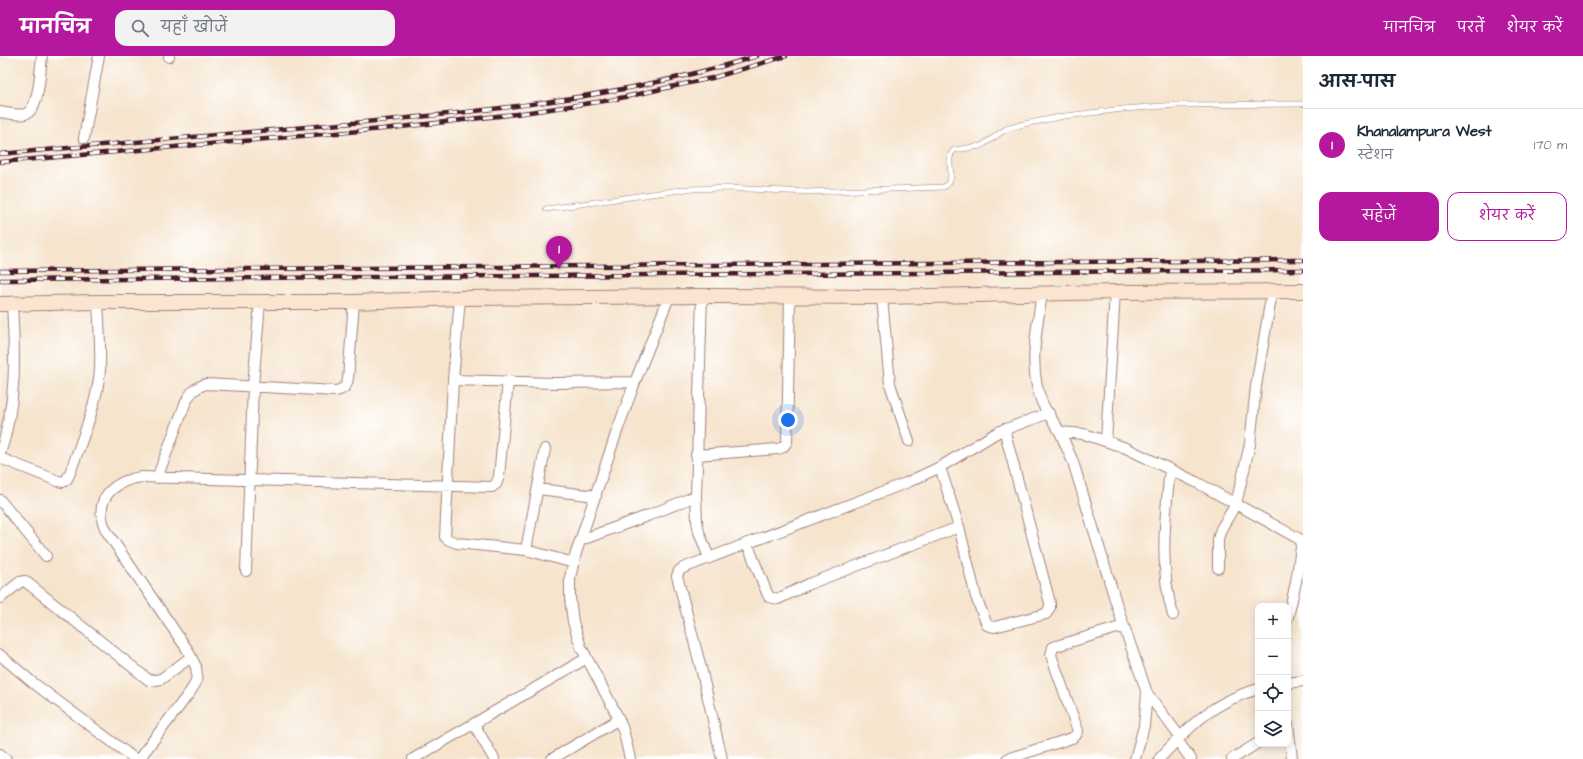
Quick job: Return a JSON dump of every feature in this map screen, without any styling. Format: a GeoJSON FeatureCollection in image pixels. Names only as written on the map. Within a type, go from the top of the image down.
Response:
{"type":"FeatureCollection","features":[{"type":"Feature","properties":{"kind":"main road"},"geometry":{"type":"LineString","coordinates":[[6,304],[98,302],[354,302],[460,298],[702,296],[882,297],[1042,293],[1303,291]]}},
{"type":"Feature","properties":{"kind":"street"},"geometry":{"type":"LineString","coordinates":[[0,112],[21,114],[31,111],[35,105],[42,56]]}},
{"type":"Feature","properties":{"kind":"street"},"geometry":{"type":"LineString","coordinates":[[84,138],[99,56]]}},
{"type":"Feature","properties":{"kind":"street"},"geometry":{"type":"LineString","coordinates":[[1106,441],[1115,292]]}},
{"type":"Feature","properties":{"kind":"street"},"geometry":{"type":"LineString","coordinates":[[1218,568],[1218,539],[1221,529],[1236,504],[1250,444],[1256,386],[1272,292]]}},
{"type":"Feature","properties":{"kind":"street"},"geometry":{"type":"LineString","coordinates":[[1042,293],[1033,361],[1039,394],[1060,432],[1073,462],[1124,626],[1147,693],[1179,738],[1191,759]]}},
{"type":"Feature","properties":{"kind":"street"},"geometry":{"type":"LineString","coordinates":[[702,296],[696,455],[696,496],[699,532],[709,558]]}},
{"type":"Feature","properties":{"kind":"street"},"geometry":{"type":"LineString","coordinates":[[630,759],[619,719],[581,647],[573,622],[570,598],[570,577],[581,540],[635,382],[669,297]]}},
{"type":"Feature","properties":{"kind":"street"},"geometry":{"type":"LineString","coordinates":[[696,455],[778,449],[783,447],[787,442],[790,297]]}},
{"type":"Feature","properties":{"kind":"street"},"geometry":{"type":"LineString","coordinates":[[882,297],[890,384],[909,441]]}},
{"type":"Feature","properties":{"kind":"street"},"geometry":{"type":"LineString","coordinates":[[460,298],[453,380],[445,537],[457,543],[526,550],[574,563]]}},
{"type":"Feature","properties":{"kind":"street"},"geometry":{"type":"LineString","coordinates":[[0,458],[58,481],[63,482],[67,479],[92,408],[98,381],[100,369],[98,302]]}},
{"type":"Feature","properties":{"kind":"street"},"geometry":{"type":"LineString","coordinates":[[246,571],[253,386],[260,302]]}},
{"type":"Feature","properties":{"kind":"street"},"geometry":{"type":"LineString","coordinates":[[157,478],[190,392],[197,387],[206,384],[336,391],[342,390],[346,386],[348,379],[354,302]]}},
{"type":"Feature","properties":{"kind":"street"},"geometry":{"type":"LineString","coordinates":[[0,454],[5,440],[12,405],[15,369],[6,304]]}},
{"type":"Feature","properties":{"kind":"street"},"geometry":{"type":"LineString","coordinates":[[453,380],[555,383],[635,382]]}},
{"type":"Feature","properties":{"kind":"street"},"geometry":{"type":"LineString","coordinates":[[139,759],[190,692],[195,684],[197,672],[187,649],[107,532],[102,518],[104,499],[112,489],[131,478],[492,487],[496,484],[499,477],[508,381]]}},
{"type":"Feature","properties":{"kind":"street"},"geometry":{"type":"LineString","coordinates":[[722,759],[701,668],[677,576],[679,571],[683,568],[747,543],[906,483],[940,468],[1004,430],[1049,413]]}},
{"type":"Feature","properties":{"kind":"street"},"geometry":{"type":"LineString","coordinates":[[940,468],[959,527],[976,597],[987,625],[994,627],[1046,614],[1049,612],[1050,603],[1004,430]]}},
{"type":"Feature","properties":{"kind":"street"},"geometry":{"type":"LineString","coordinates":[[1060,432],[1084,434],[1126,448],[1170,469],[1302,541],[1291,604]]}},
{"type":"Feature","properties":{"kind":"street"},"geometry":{"type":"LineString","coordinates":[[526,550],[545,449]]}},
{"type":"Feature","properties":{"kind":"street"},"geometry":{"type":"LineString","coordinates":[[1170,469],[1165,516],[1164,554],[1168,599],[1173,616]]}},
{"type":"Feature","properties":{"kind":"street"},"geometry":{"type":"LineString","coordinates":[[538,489],[596,496]]}},
{"type":"Feature","properties":{"kind":"street"},"geometry":{"type":"LineString","coordinates":[[581,540],[696,496]]}},
{"type":"Feature","properties":{"kind":"street"},"geometry":{"type":"LineString","coordinates":[[0,500],[46,556]]}},
{"type":"Feature","properties":{"kind":"street"},"geometry":{"type":"LineString","coordinates":[[747,543],[769,597],[778,599],[809,584],[959,527]]}},
{"type":"Feature","properties":{"kind":"street"},"geometry":{"type":"LineString","coordinates":[[0,598],[20,582],[25,581],[150,681],[161,679],[191,657]]}},
{"type":"Feature","properties":{"kind":"street"},"geometry":{"type":"LineString","coordinates":[[1007,759],[1072,738],[1078,731],[1051,655],[1054,648],[1124,626]]}},
{"type":"Feature","properties":{"kind":"street"},"geometry":{"type":"LineString","coordinates":[[0,655],[32,682],[135,759]]}},
{"type":"Feature","properties":{"kind":"street"},"geometry":{"type":"LineString","coordinates":[[413,759],[587,658]]}},
{"type":"Feature","properties":{"kind":"street"},"geometry":{"type":"LineString","coordinates":[[1291,683],[1303,681]]}},
{"type":"Feature","properties":{"kind":"street"},"geometry":{"type":"LineString","coordinates":[[1159,759],[1192,724],[1217,706],[1240,694],[1255,690]]}},
{"type":"Feature","properties":{"kind":"street"},"geometry":{"type":"LineString","coordinates":[[1135,759],[1144,726],[1147,693]]}},
{"type":"Feature","properties":{"kind":"street"},"geometry":{"type":"LineString","coordinates":[[552,759],[619,719]]}},
{"type":"Feature","properties":{"kind":"street"},"geometry":{"type":"LineString","coordinates":[[474,724],[494,759]]}},
{"type":"Feature","properties":{"kind":"street"},"geometry":{"type":"LineString","coordinates":[[1232,759],[1255,745]]}},
{"type":"Feature","properties":{"kind":"street"},"geometry":{"type":"LineString","coordinates":[[1291,747],[1292,759]]}},
{"type":"Feature","properties":{"kind":"street"},"geometry":{"type":"LineString","coordinates":[[0,754],[6,759]]}},
{"type":"Feature","properties":{"kind":"lane"},"geometry":{"type":"LineString","coordinates":[[546,209],[687,189],[728,188],[807,192],[944,187],[949,185],[951,180],[949,156],[954,150],[981,146],[1006,129],[1024,124],[1065,116],[1130,108],[1177,105],[1303,104]]}},
{"type":"Feature","properties":{"kind":"railway"},"geometry":{"type":"LineString","coordinates":[[0,154],[491,109],[598,94],[705,71],[757,56]]}},
{"type":"Feature","properties":{"kind":"railway"},"geometry":{"type":"LineString","coordinates":[[0,162],[383,129],[516,114],[611,100],[712,78],[786,56]]}},
{"type":"Feature","properties":{"kind":"railway"},"geometry":{"type":"LineString","coordinates":[[0,271],[1303,260]]}},
{"type":"Feature","properties":{"kind":"railway"},"geometry":{"type":"LineString","coordinates":[[0,280],[1303,270]]}},
{"type":"Feature","properties":{"kind":"place","name":"Khanalampura West"},"geometry":{"type":"Point","coordinates":[559,269]}}]}
